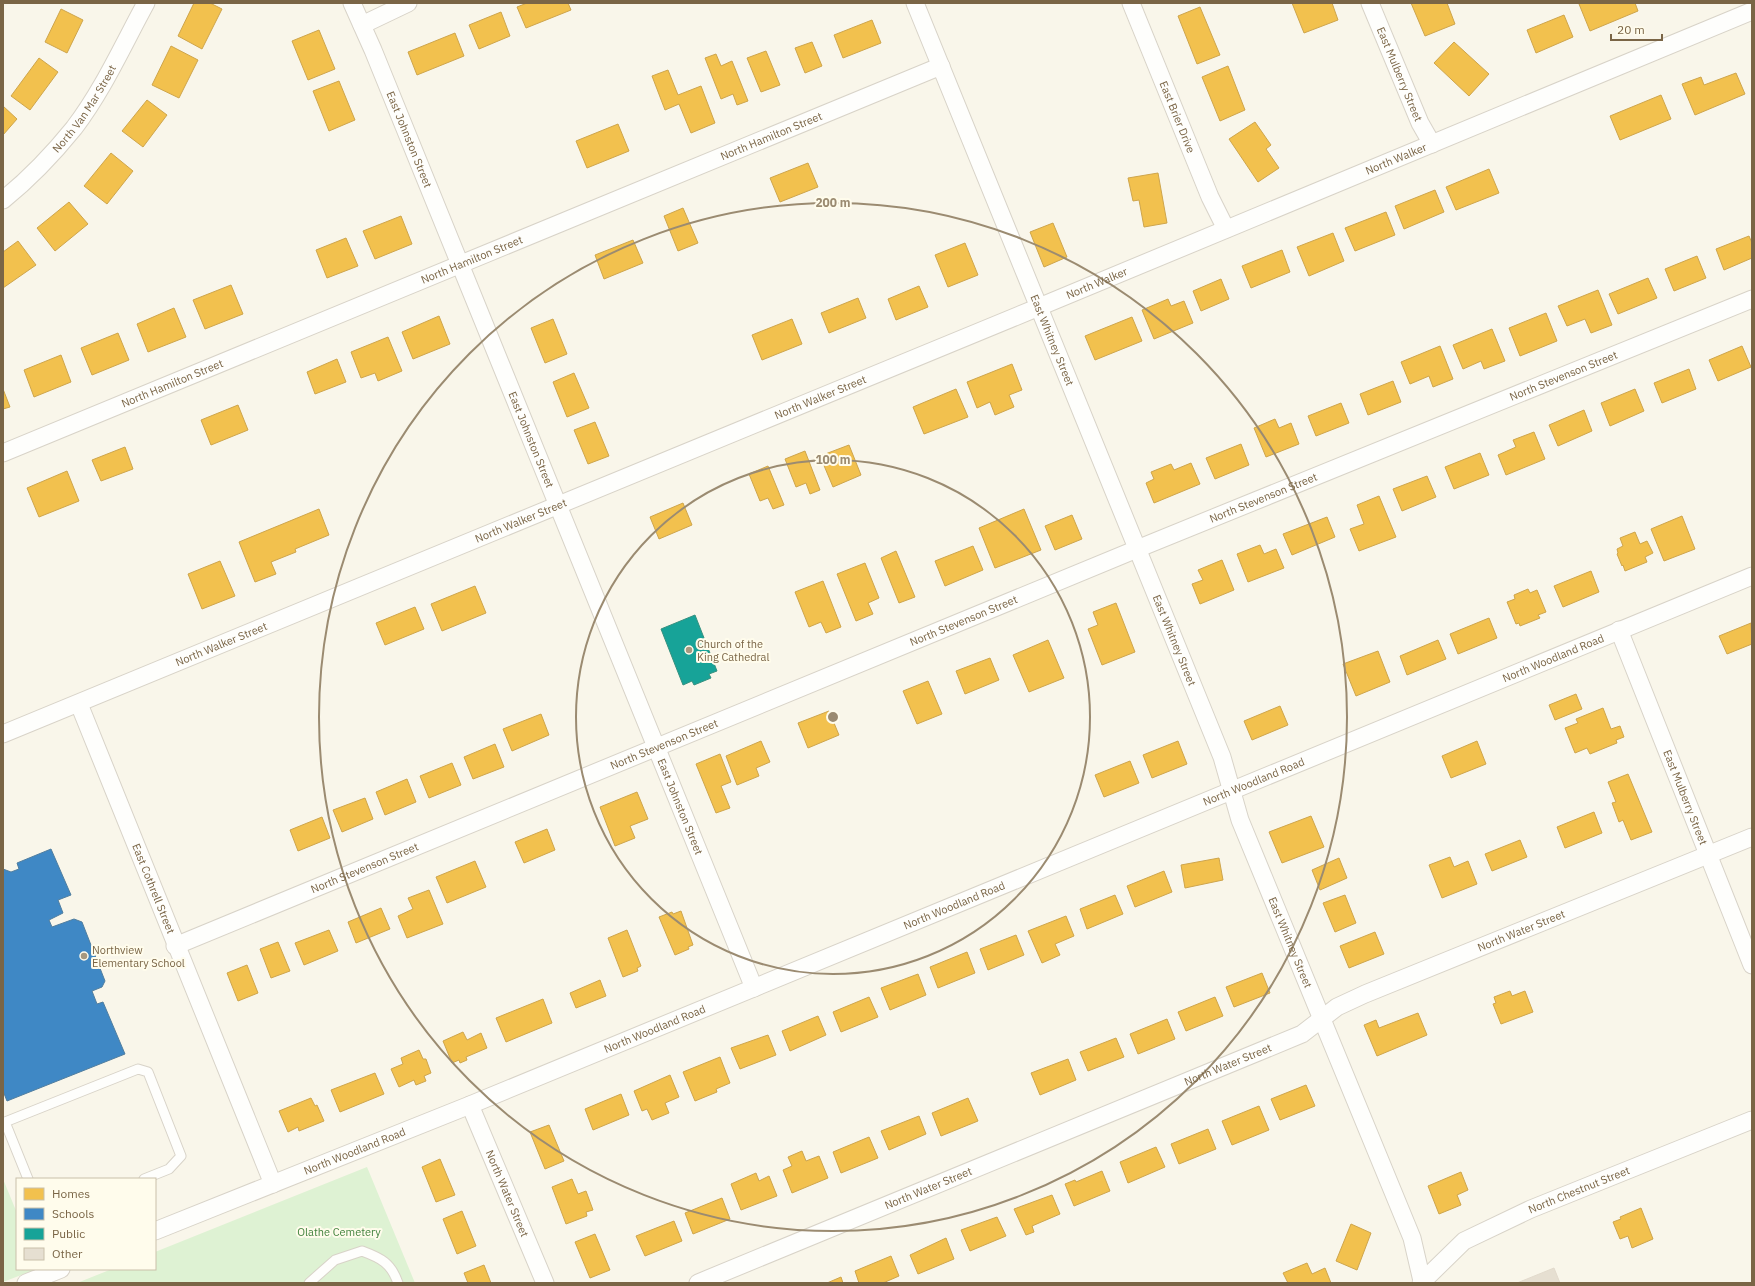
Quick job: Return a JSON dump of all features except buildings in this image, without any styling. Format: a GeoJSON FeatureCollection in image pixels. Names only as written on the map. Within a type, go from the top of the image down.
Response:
{"type":"FeatureCollection","features":[{"type":"Feature","properties":{"kind":"street","name":"North Van Mar Street"},"geometry":{"type":"LineString","coordinates":[[3,200],[54,152],[74,127],[96,94],[146,3]]}},
{"type":"Feature","properties":{"kind":"street","name":"East Johnston Street"},"geometry":{"type":"LineString","coordinates":[[352,3],[754,988]]}},
{"type":"Feature","properties":{"kind":"street"},"geometry":{"type":"LineString","coordinates":[[362,25],[408,3]]}},
{"type":"Feature","properties":{"kind":"street","name":"East Whitney Street"},"geometry":{"type":"LineString","coordinates":[[915,3],[1222,757],[1240,820],[1412,1238],[1421,1282]]}},
{"type":"Feature","properties":{"kind":"street","name":"East Brier Drive"},"geometry":{"type":"LineString","coordinates":[[1131,3],[1210,197],[1226,229]]}},
{"type":"Feature","properties":{"kind":"street","name":"East Mulberry Street"},"geometry":{"type":"LineString","coordinates":[[1370,3],[1420,123],[1432,144]]}},
{"type":"Feature","properties":{"kind":"street","name":"North Walker"},"geometry":{"type":"LineString","coordinates":[[1039,307],[1752,11]]}},
{"type":"Feature","properties":{"kind":"street","name":"North Hamilton Street"},"geometry":{"type":"LineString","coordinates":[[3,453],[941,66]]}},
{"type":"Feature","properties":{"kind":"street","name":"North Stevenson Street"},"geometry":{"type":"LineString","coordinates":[[175,946],[1137,549],[1752,299]]}},
{"type":"Feature","properties":{"kind":"street","name":"North Walker Street"},"geometry":{"type":"LineString","coordinates":[[3,734],[79,704],[1039,307]]}},
{"type":"Feature","properties":{"kind":"street","name":"North Woodland Road"},"geometry":{"type":"LineString","coordinates":[[156,1231],[470,1105],[1752,576]]}},
{"type":"Feature","properties":{"kind":"street","name":"East Mulberry Street"},"geometry":{"type":"LineString","coordinates":[[1619,630],[1707,855],[1752,965]]}},
{"type":"Feature","properties":{"kind":"street","name":"East Cothrell Street"},"geometry":{"type":"LineString","coordinates":[[79,704],[175,946],[272,1184]]}},
{"type":"Feature","properties":{"kind":"street","name":"North Water Street"},"geometry":{"type":"LineString","coordinates":[[698,1283],[1302,1034],[1337,1007],[1365,994],[1752,837]]}},
{"type":"Feature","properties":{"kind":"street","name":"North Water Street"},"geometry":{"type":"LineString","coordinates":[[470,1105],[544,1283]]}},
{"type":"Feature","properties":{"kind":"street","name":"North Chestnut Street"},"geometry":{"type":"LineString","coordinates":[[1421,1282],[1464,1241],[1531,1209],[1752,1120]]}},
{"type":"Feature","properties":{"kind":"street"},"geometry":{"type":"LineString","coordinates":[[26,1283],[58,1270]]}},
{"type":"Feature","properties":{"kind":"lane"},"geometry":{"type":"LineString","coordinates":[[28,1178],[5,1122],[138,1069],[148,1072],[181,1156],[169,1169],[146,1178]]}},
{"type":"Feature","properties":{"kind":"lane"},"geometry":{"type":"LineString","coordinates":[[309,1283],[335,1260],[362,1251],[378,1257],[394,1270],[398,1283]]}},
{"type":"Feature","properties":{"kind":"green space","name":"Olathe Cemetery"},"geometry":{"type":"Polygon","coordinates":[[[367,1167],[415,1283],[77,1283],[110,1270],[156,1270],[156,1252],[367,1167]]]}},
{"type":"Feature","properties":{"kind":"green space"},"geometry":{"type":"Polygon","coordinates":[[[3,1179],[16,1211],[16,1270],[34,1270],[3,1282],[3,1179]]]}},
{"type":"Feature","properties":{"kind":"place","name":"Church of the King Cathedral"},"geometry":{"type":"Point","coordinates":[689,650]}},
{"type":"Feature","properties":{"kind":"place","name":"Northview Elementary School"},"geometry":{"type":"Point","coordinates":[84,956]}}]}
